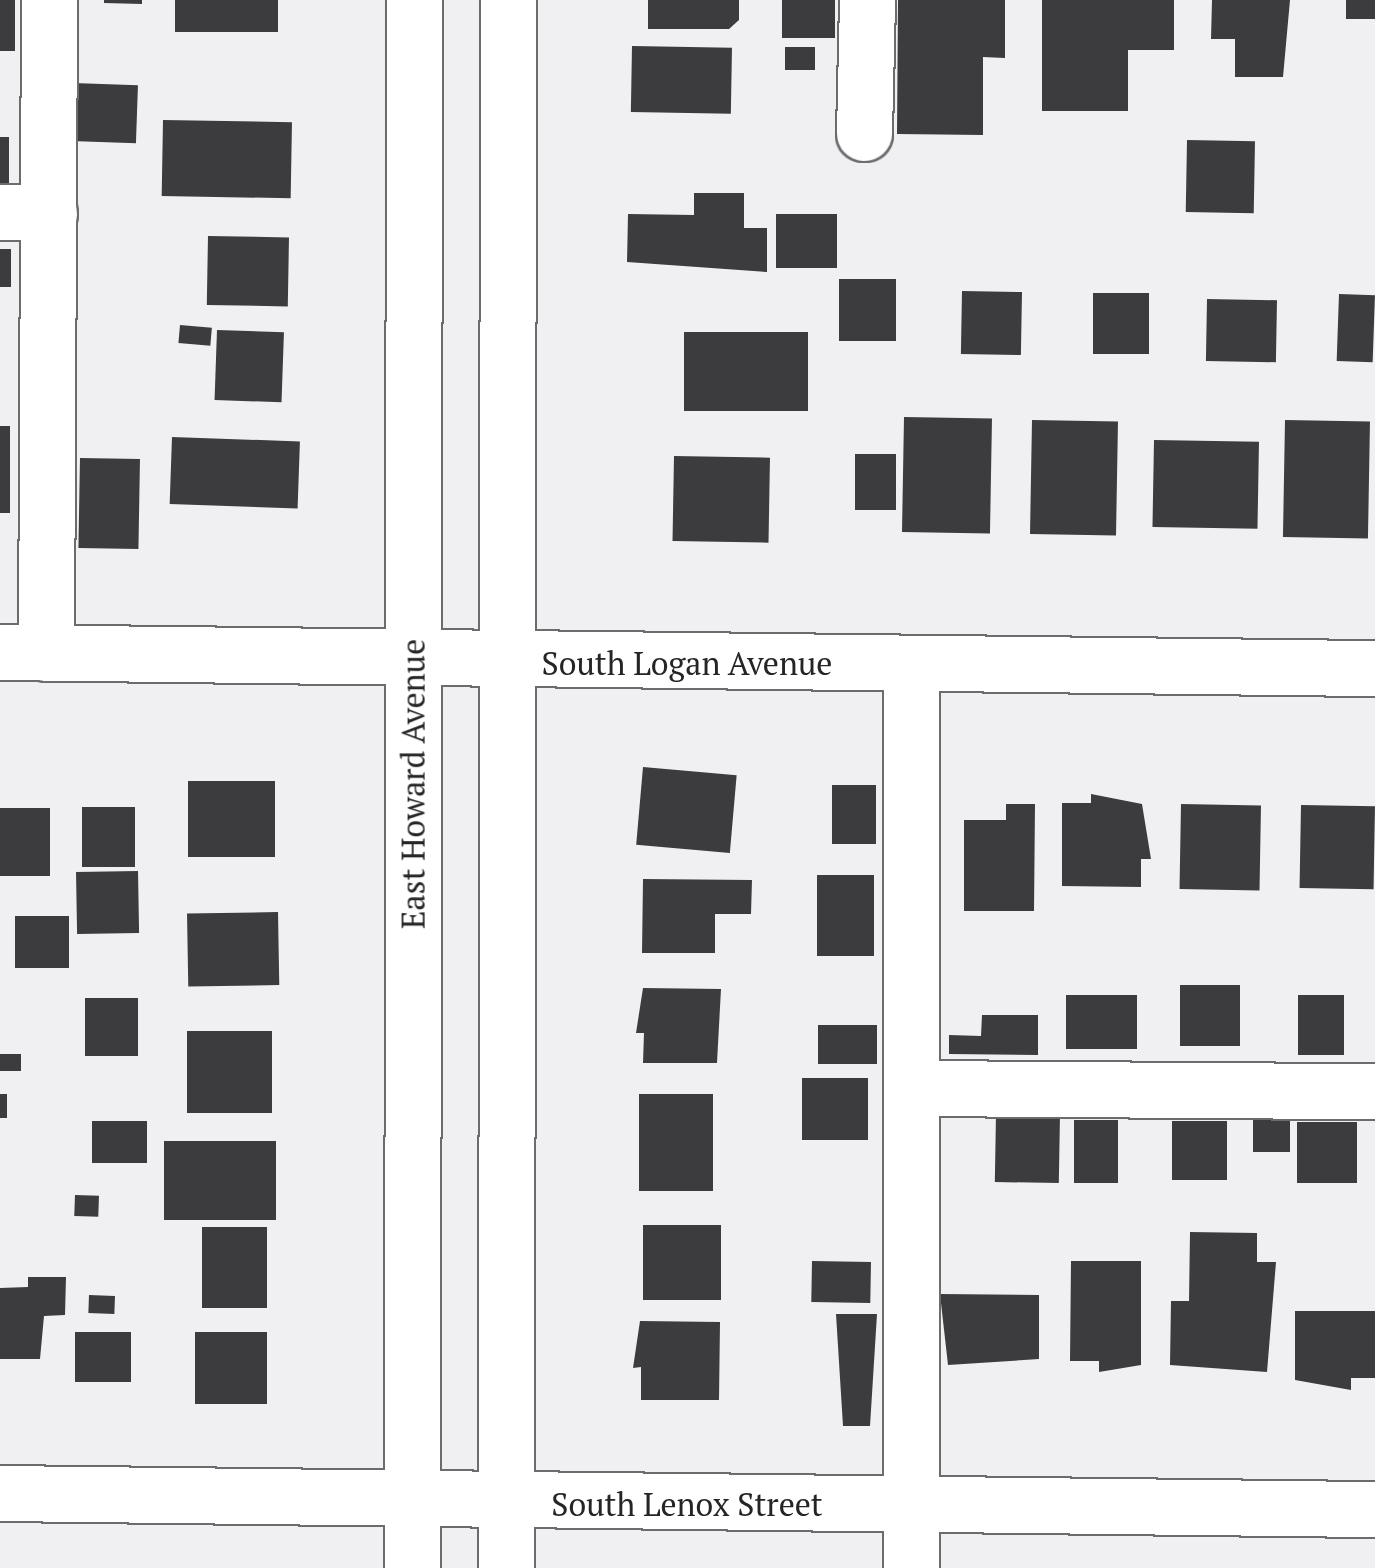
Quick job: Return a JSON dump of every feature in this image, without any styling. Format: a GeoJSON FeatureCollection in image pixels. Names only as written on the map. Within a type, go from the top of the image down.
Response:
{"type":"FeatureCollection","features":[{"type":"Feature","properties":{"kind":"main road"},"geometry":{"type":"LineString","coordinates":[[23,653],[24,212],[49,0]]}},
{"type":"Feature","properties":{"kind":"main road","name":"East Howard Avenue"},"geometry":{"type":"LineString","coordinates":[[412,1568],[414,0]]}},
{"type":"Feature","properties":{"kind":"main road"},"geometry":{"type":"LineString","coordinates":[[506,1568],[508,0]]}},
{"type":"Feature","properties":{"kind":"main road"},"geometry":{"type":"LineString","coordinates":[[864,133],[868,0]]}},
{"type":"Feature","properties":{"kind":"main road","name":"South Logan Avenue"},"geometry":{"type":"LineString","coordinates":[[23,653],[413,662],[1375,668]]}},
{"type":"Feature","properties":{"kind":"main road"},"geometry":{"type":"LineString","coordinates":[[911,665],[911,1568]]}},
{"type":"Feature","properties":{"kind":"main road"},"geometry":{"type":"LineString","coordinates":[[914,1088],[1375,1091]]}},
{"type":"Feature","properties":{"kind":"main road","name":"South Lenox Street"},"geometry":{"type":"LineString","coordinates":[[0,1493],[412,1502],[1375,1510]]}},
{"type":"Feature","properties":{"kind":"building"},"geometry":{"type":"Polygon","coordinates":[[[0,0],[15,0],[15,51],[0,51],[0,0]]]}},
{"type":"Feature","properties":{"kind":"building"},"geometry":{"type":"Polygon","coordinates":[[[142,0],[142,4],[104,3],[142,0]]]}},
{"type":"Feature","properties":{"kind":"building"},"geometry":{"type":"Polygon","coordinates":[[[175,0],[278,0],[278,32],[175,32],[175,0]]]}},
{"type":"Feature","properties":{"kind":"building"},"geometry":{"type":"Polygon","coordinates":[[[648,0],[739,0],[739,20],[729,29],[648,29],[648,0]]]}},
{"type":"Feature","properties":{"kind":"building"},"geometry":{"type":"Polygon","coordinates":[[[782,0],[835,0],[835,38],[782,38],[782,0]]]}},
{"type":"Feature","properties":{"kind":"building"},"geometry":{"type":"Polygon","coordinates":[[[898,0],[1005,0],[1005,58],[983,57],[983,135],[897,134],[898,0]]]}},
{"type":"Feature","properties":{"kind":"building"},"geometry":{"type":"Polygon","coordinates":[[[1042,0],[1174,0],[1174,50],[1128,50],[1128,111],[1042,111],[1042,0]]]}},
{"type":"Feature","properties":{"kind":"building"},"geometry":{"type":"Polygon","coordinates":[[[1212,0],[1290,0],[1283,77],[1235,77],[1235,39],[1211,39],[1212,0]]]}},
{"type":"Feature","properties":{"kind":"building"},"geometry":{"type":"Polygon","coordinates":[[[1346,0],[1375,0],[1375,19],[1346,19],[1346,0]]]}},
{"type":"Feature","properties":{"kind":"building"},"geometry":{"type":"Polygon","coordinates":[[[632,46],[732,48],[731,114],[631,112],[632,46]]]}},
{"type":"Feature","properties":{"kind":"building"},"geometry":{"type":"Polygon","coordinates":[[[785,47],[815,47],[815,70],[785,70],[785,47]]]}},
{"type":"Feature","properties":{"kind":"building"},"geometry":{"type":"Polygon","coordinates":[[[73,83],[138,85],[136,143],[71,141],[73,83]]]}},
{"type":"Feature","properties":{"kind":"building"},"geometry":{"type":"Polygon","coordinates":[[[163,120],[292,122],[291,198],[162,196],[163,120]]]}},
{"type":"Feature","properties":{"kind":"building"},"geometry":{"type":"Polygon","coordinates":[[[0,137],[9,137],[9,189],[0,189],[0,137]]]}},
{"type":"Feature","properties":{"kind":"building"},"geometry":{"type":"Polygon","coordinates":[[[1187,140],[1255,141],[1254,213],[1186,212],[1187,140]]]}},
{"type":"Feature","properties":{"kind":"building"},"geometry":{"type":"Polygon","coordinates":[[[694,193],[744,193],[744,228],[767,228],[767,272],[627,262],[628,214],[694,215],[694,193]]]}},
{"type":"Feature","properties":{"kind":"building"},"geometry":{"type":"Polygon","coordinates":[[[776,214],[837,214],[837,268],[776,268],[776,214]]]}},
{"type":"Feature","properties":{"kind":"building"},"geometry":{"type":"Polygon","coordinates":[[[208,236],[289,237],[288,306],[207,305],[208,236]]]}},
{"type":"Feature","properties":{"kind":"building"},"geometry":{"type":"Polygon","coordinates":[[[0,249],[11,249],[11,287],[0,287],[0,249]]]}},
{"type":"Feature","properties":{"kind":"building"},"geometry":{"type":"Polygon","coordinates":[[[839,279],[896,279],[896,341],[839,341],[839,279]]]}},
{"type":"Feature","properties":{"kind":"building"},"geometry":{"type":"Polygon","coordinates":[[[962,291],[1022,292],[1021,355],[961,354],[962,291]]]}},
{"type":"Feature","properties":{"kind":"building"},"geometry":{"type":"Polygon","coordinates":[[[1093,293],[1149,293],[1149,354],[1093,354],[1093,293]]]}},
{"type":"Feature","properties":{"kind":"building"},"geometry":{"type":"Polygon","coordinates":[[[1339,294],[1375,295],[1373,362],[1337,361],[1339,294]]]}},
{"type":"Feature","properties":{"kind":"building"},"geometry":{"type":"Polygon","coordinates":[[[1207,299],[1277,300],[1276,362],[1206,361],[1207,299]]]}},
{"type":"Feature","properties":{"kind":"building"},"geometry":{"type":"Polygon","coordinates":[[[180,325],[212,328],[210,346],[178,343],[180,325]]]}},
{"type":"Feature","properties":{"kind":"building"},"geometry":{"type":"Polygon","coordinates":[[[217,330],[284,332],[282,402],[215,400],[217,330]]]}},
{"type":"Feature","properties":{"kind":"building"},"geometry":{"type":"Polygon","coordinates":[[[684,332],[808,332],[808,411],[684,411],[684,332]]]}},
{"type":"Feature","properties":{"kind":"building"},"geometry":{"type":"Polygon","coordinates":[[[904,417],[992,419],[990,534],[902,532],[904,417]]]}},
{"type":"Feature","properties":{"kind":"building"},"geometry":{"type":"Polygon","coordinates":[[[1032,420],[1118,422],[1116,535],[1030,534],[1032,420]]]}},
{"type":"Feature","properties":{"kind":"building"},"geometry":{"type":"Polygon","coordinates":[[[1285,420],[1370,421],[1368,538],[1283,537],[1285,420]]]}},
{"type":"Feature","properties":{"kind":"building"},"geometry":{"type":"Polygon","coordinates":[[[0,426],[10,426],[10,513],[0,513],[0,426]]]}},
{"type":"Feature","properties":{"kind":"building"},"geometry":{"type":"Polygon","coordinates":[[[172,437],[300,441],[298,508],[170,504],[172,437]]]}},
{"type":"Feature","properties":{"kind":"building"},"geometry":{"type":"Polygon","coordinates":[[[1154,440],[1259,442],[1257,529],[1152,527],[1154,440]]]}},
{"type":"Feature","properties":{"kind":"building"},"geometry":{"type":"Polygon","coordinates":[[[855,454],[896,454],[896,510],[855,510],[855,454]]]}},
{"type":"Feature","properties":{"kind":"building"},"geometry":{"type":"Polygon","coordinates":[[[674,456],[770,458],[769,543],[673,541],[674,456]]]}},
{"type":"Feature","properties":{"kind":"building"},"geometry":{"type":"Polygon","coordinates":[[[80,458],[140,459],[138,549],[78,548],[80,458]]]}},
{"type":"Feature","properties":{"kind":"building"},"geometry":{"type":"Polygon","coordinates":[[[643,767],[737,775],[730,853],[636,845],[643,767]]]}},
{"type":"Feature","properties":{"kind":"building"},"geometry":{"type":"Polygon","coordinates":[[[188,781],[275,781],[275,857],[188,857],[188,781]]]}},
{"type":"Feature","properties":{"kind":"building"},"geometry":{"type":"Polygon","coordinates":[[[832,785],[876,785],[876,844],[832,844],[832,785]]]}},
{"type":"Feature","properties":{"kind":"building"},"geometry":{"type":"Polygon","coordinates":[[[1091,794],[1142,804],[1151,859],[1141,859],[1141,887],[1062,886],[1062,803],[1091,803],[1091,794]]]}},
{"type":"Feature","properties":{"kind":"building"},"geometry":{"type":"Polygon","coordinates":[[[1006,804],[1035,804],[1034,911],[964,911],[964,820],[1006,820],[1006,804]]]}},
{"type":"Feature","properties":{"kind":"building"},"geometry":{"type":"Polygon","coordinates":[[[1181,804],[1261,805],[1260,890],[1180,889],[1181,804]]]}},
{"type":"Feature","properties":{"kind":"building"},"geometry":{"type":"Polygon","coordinates":[[[1301,805],[1375,806],[1374,889],[1300,888],[1301,805]]]}},
{"type":"Feature","properties":{"kind":"building"},"geometry":{"type":"Polygon","coordinates":[[[82,807],[135,807],[135,867],[82,867],[82,807]]]}},
{"type":"Feature","properties":{"kind":"building"},"geometry":{"type":"Polygon","coordinates":[[[0,808],[50,808],[50,876],[0,876],[0,808]]]}},
{"type":"Feature","properties":{"kind":"building"},"geometry":{"type":"Polygon","coordinates":[[[138,871],[139,933],[77,934],[76,872],[138,871]]]}},
{"type":"Feature","properties":{"kind":"building"},"geometry":{"type":"Polygon","coordinates":[[[817,875],[874,875],[874,956],[817,956],[817,875]]]}},
{"type":"Feature","properties":{"kind":"building"},"geometry":{"type":"Polygon","coordinates":[[[643,879],[752,880],[751,914],[715,914],[715,953],[642,953],[643,879]]]}},
{"type":"Feature","properties":{"kind":"building"},"geometry":{"type":"Polygon","coordinates":[[[278,912],[279,985],[188,987],[187,914],[278,912]]]}},
{"type":"Feature","properties":{"kind":"building"},"geometry":{"type":"Polygon","coordinates":[[[15,916],[69,916],[69,968],[15,968],[15,916]]]}},
{"type":"Feature","properties":{"kind":"building"},"geometry":{"type":"Polygon","coordinates":[[[1180,985],[1240,985],[1240,1046],[1180,1046],[1180,985]]]}},
{"type":"Feature","properties":{"kind":"building"},"geometry":{"type":"Polygon","coordinates":[[[643,988],[721,989],[717,1063],[643,1063],[644,1033],[636,1033],[643,988]]]}},
{"type":"Feature","properties":{"kind":"building"},"geometry":{"type":"Polygon","coordinates":[[[1066,995],[1137,995],[1137,1049],[1066,1049],[1066,995]]]}},
{"type":"Feature","properties":{"kind":"building"},"geometry":{"type":"Polygon","coordinates":[[[1298,995],[1344,995],[1344,1055],[1298,1055],[1298,995]]]}},
{"type":"Feature","properties":{"kind":"building"},"geometry":{"type":"Polygon","coordinates":[[[85,998],[138,998],[138,1056],[85,1056],[85,998]]]}},
{"type":"Feature","properties":{"kind":"building"},"geometry":{"type":"Polygon","coordinates":[[[982,1015],[1038,1015],[1038,1055],[949,1054],[949,1035],[981,1036],[982,1015]]]}},
{"type":"Feature","properties":{"kind":"building"},"geometry":{"type":"Polygon","coordinates":[[[818,1025],[877,1025],[877,1064],[818,1064],[818,1025]]]}},
{"type":"Feature","properties":{"kind":"building"},"geometry":{"type":"Polygon","coordinates":[[[187,1031],[272,1031],[272,1113],[187,1113],[187,1031]]]}},
{"type":"Feature","properties":{"kind":"building"},"geometry":{"type":"Polygon","coordinates":[[[0,1054],[21,1054],[21,1071],[0,1071],[0,1054]]]}},
{"type":"Feature","properties":{"kind":"building"},"geometry":{"type":"Polygon","coordinates":[[[802,1078],[868,1078],[868,1140],[802,1140],[802,1078]]]}},
{"type":"Feature","properties":{"kind":"building"},"geometry":{"type":"Polygon","coordinates":[[[0,1094],[7,1094],[7,1118],[0,1118],[0,1094]]]}},
{"type":"Feature","properties":{"kind":"building"},"geometry":{"type":"Polygon","coordinates":[[[639,1094],[713,1094],[713,1191],[639,1191],[639,1094]]]}},
{"type":"Feature","properties":{"kind":"building"},"geometry":{"type":"Polygon","coordinates":[[[996,1114],[1060,1115],[1059,1183],[995,1182],[996,1114]]]}},
{"type":"Feature","properties":{"kind":"building"},"geometry":{"type":"Polygon","coordinates":[[[1253,1117],[1290,1117],[1290,1152],[1253,1152],[1253,1117]]]}},
{"type":"Feature","properties":{"kind":"building"},"geometry":{"type":"Polygon","coordinates":[[[1074,1120],[1118,1120],[1118,1183],[1074,1183],[1074,1120]]]}},
{"type":"Feature","properties":{"kind":"building"},"geometry":{"type":"Polygon","coordinates":[[[92,1121],[147,1121],[147,1163],[92,1163],[92,1121]]]}},
{"type":"Feature","properties":{"kind":"building"},"geometry":{"type":"Polygon","coordinates":[[[1172,1121],[1227,1121],[1227,1180],[1172,1180],[1172,1121]]]}},
{"type":"Feature","properties":{"kind":"building"},"geometry":{"type":"Polygon","coordinates":[[[1297,1122],[1357,1122],[1357,1183],[1297,1183],[1297,1122]]]}},
{"type":"Feature","properties":{"kind":"building"},"geometry":{"type":"Polygon","coordinates":[[[164,1141],[276,1141],[276,1220],[164,1220],[164,1141]]]}},
{"type":"Feature","properties":{"kind":"building"},"geometry":{"type":"Polygon","coordinates":[[[75,1195],[99,1196],[98,1217],[74,1216],[75,1195]]]}},
{"type":"Feature","properties":{"kind":"building"},"geometry":{"type":"Polygon","coordinates":[[[643,1225],[721,1225],[721,1300],[643,1300],[643,1225]]]}},
{"type":"Feature","properties":{"kind":"building"},"geometry":{"type":"Polygon","coordinates":[[[202,1227],[267,1227],[267,1308],[202,1308],[202,1227]]]}},
{"type":"Feature","properties":{"kind":"building"},"geometry":{"type":"Polygon","coordinates":[[[1190,1232],[1257,1233],[1257,1262],[1276,1262],[1267,1372],[1170,1365],[1171,1301],[1189,1301],[1190,1232]]]}},
{"type":"Feature","properties":{"kind":"building"},"geometry":{"type":"Polygon","coordinates":[[[812,1261],[871,1262],[870,1303],[811,1302],[812,1261]]]}},
{"type":"Feature","properties":{"kind":"building"},"geometry":{"type":"Polygon","coordinates":[[[1071,1261],[1141,1261],[1141,1365],[1099,1372],[1099,1361],[1070,1361],[1071,1261]]]}},
{"type":"Feature","properties":{"kind":"building"},"geometry":{"type":"Polygon","coordinates":[[[28,1277],[66,1277],[65,1315],[44,1316],[40,1359],[0,1359],[0,1288],[28,1287],[28,1277]]]}},
{"type":"Feature","properties":{"kind":"building"},"geometry":{"type":"Polygon","coordinates":[[[940,1294],[1039,1295],[1039,1359],[948,1365],[940,1294]]]}},
{"type":"Feature","properties":{"kind":"building"},"geometry":{"type":"Polygon","coordinates":[[[89,1295],[115,1296],[114,1314],[88,1313],[89,1295]]]}},
{"type":"Feature","properties":{"kind":"building"},"geometry":{"type":"Polygon","coordinates":[[[1295,1311],[1375,1311],[1375,1378],[1351,1378],[1351,1390],[1295,1380],[1295,1311]]]}},
{"type":"Feature","properties":{"kind":"building"},"geometry":{"type":"Polygon","coordinates":[[[836,1314],[877,1314],[870,1426],[843,1426],[836,1314]]]}},
{"type":"Feature","properties":{"kind":"building"},"geometry":{"type":"Polygon","coordinates":[[[640,1321],[720,1322],[719,1400],[641,1400],[641,1367],[633,1368],[640,1321]]]}},
{"type":"Feature","properties":{"kind":"building"},"geometry":{"type":"Polygon","coordinates":[[[75,1332],[131,1332],[131,1382],[75,1382],[75,1332]]]}},
{"type":"Feature","properties":{"kind":"building"},"geometry":{"type":"Polygon","coordinates":[[[195,1332],[267,1332],[267,1404],[195,1404],[195,1332]]]}}]}
